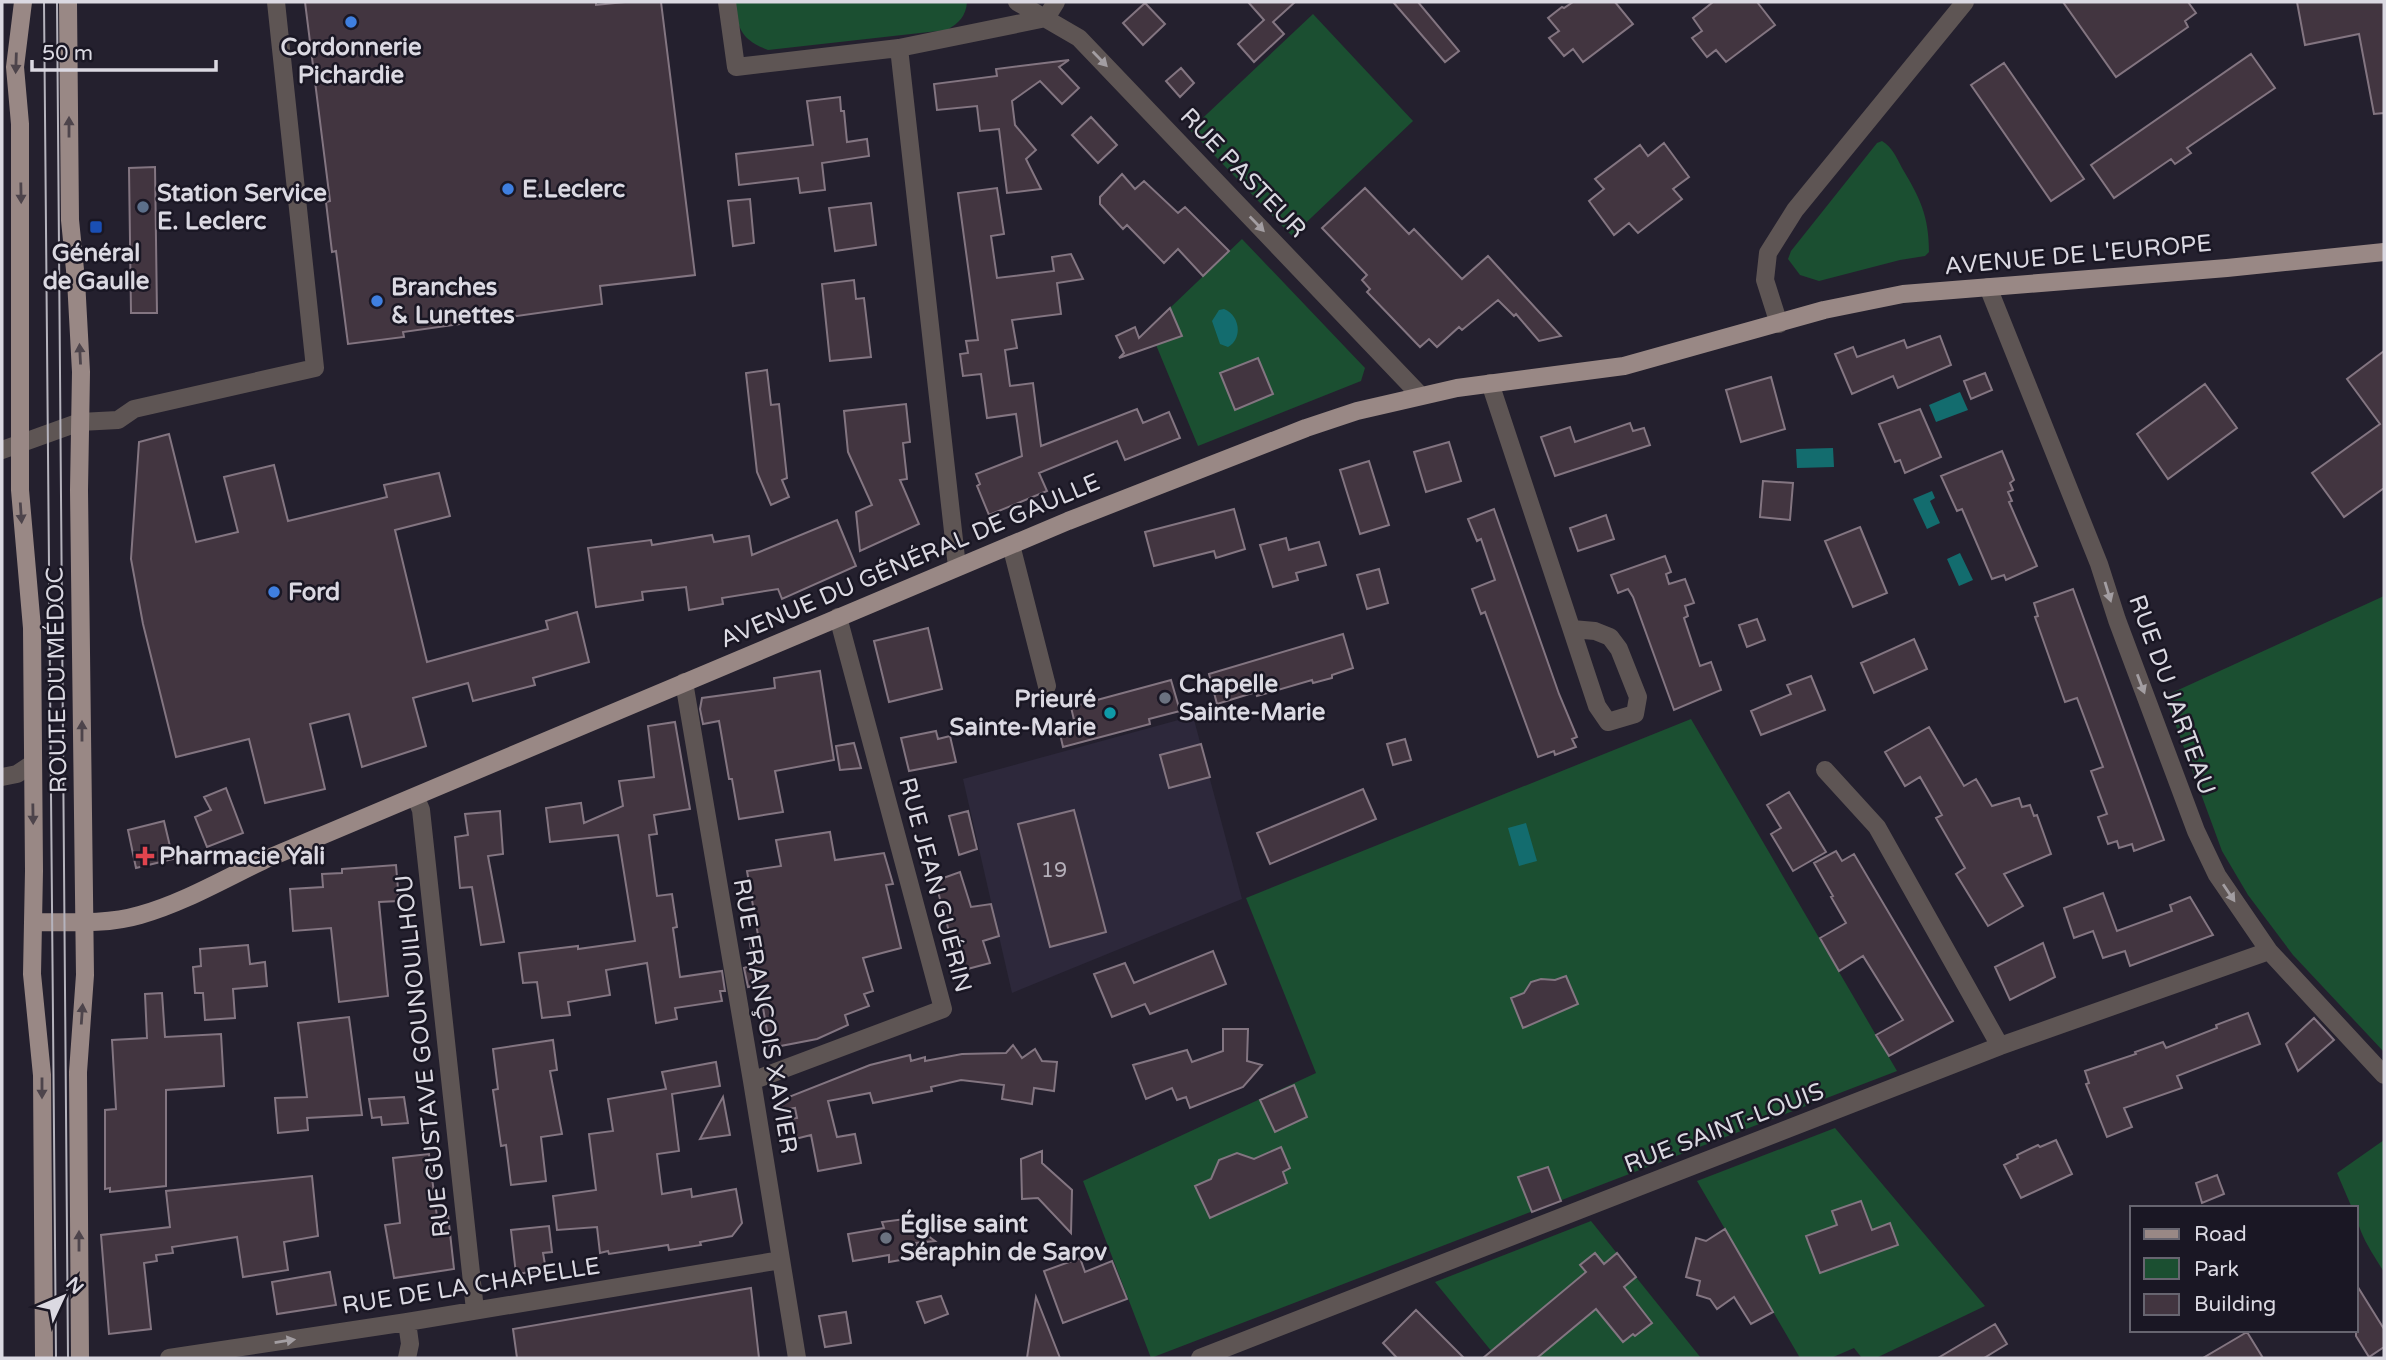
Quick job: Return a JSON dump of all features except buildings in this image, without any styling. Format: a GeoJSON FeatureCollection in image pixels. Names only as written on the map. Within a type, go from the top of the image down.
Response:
{"type":"FeatureCollection","features":[{"type":"Feature","properties":{"kind":"main road","name":"ROUTE DU MÉDOC"},"geometry":{"type":"LineString","coordinates":[[23,2],[15,67],[20,124],[20,490],[32,628],[32,974],[42,1075],[44,1358]]}},
{"type":"Feature","properties":{"kind":"main road","name":"ROUTE DU MÉDOC"},"geometry":{"type":"LineString","coordinates":[[68,2],[70,220],[81,372],[85,975],[78,1072],[80,1358]]}},
{"type":"Feature","properties":{"kind":"main road","name":"AVENUE DE L'EUROPE"},"geometry":{"type":"LineString","coordinates":[[1779,324],[1824,310],[1903,294],[2227,268],[2384,252]]}},
{"type":"Feature","properties":{"kind":"main road","name":"AVENUE DU GÉNÉRAL DE GAULLE"},"geometry":{"type":"LineString","coordinates":[[33,922],[110,921],[140,915],[957,567],[1306,428],[1357,411],[1420,395],[1624,366],[1779,324]]}},
{"type":"Feature","properties":{"kind":"street"},"geometry":{"type":"LineString","coordinates":[[2,450],[80,422],[118,420],[134,409],[315,368],[276,2]]}},
{"type":"Feature","properties":{"kind":"street"},"geometry":{"type":"LineString","coordinates":[[727,2],[736,67],[899,48],[1046,18],[1056,2]]}},
{"type":"Feature","properties":{"kind":"street","name":"RUE PASTEUR"},"geometry":{"type":"LineString","coordinates":[[1017,2],[1079,38],[1420,395]]}},
{"type":"Feature","properties":{"kind":"street"},"geometry":{"type":"LineString","coordinates":[[1779,324],[1765,280],[1768,253],[1795,209],[1965,2]]}},
{"type":"Feature","properties":{"kind":"street"},"geometry":{"type":"LineString","coordinates":[[899,48],[957,567]]}},
{"type":"Feature","properties":{"kind":"street","name":"RUE DU JARTEAU"},"geometry":{"type":"LineString","coordinates":[[1988,287],[2099,564],[2117,620],[2196,831],[2217,875],[2269,951],[2384,1075]]}},
{"type":"Feature","properties":{"kind":"street"},"geometry":{"type":"LineString","coordinates":[[1490,383],[1597,706],[1608,722],[1635,714],[1638,697],[1619,649],[1610,637],[1595,631],[1572,629]]}},
{"type":"Feature","properties":{"kind":"street"},"geometry":{"type":"LineString","coordinates":[[1011,545],[1047,686]]}},
{"type":"Feature","properties":{"kind":"street","name":"RUE JEAN GUÉRIN"},"geometry":{"type":"LineString","coordinates":[[752,1081],[943,1009],[838,617]]}},
{"type":"Feature","properties":{"kind":"street","name":"RUE FRANÇOIS XAVIER"},"geometry":{"type":"LineString","coordinates":[[684,682],[797,1358]]}},
{"type":"Feature","properties":{"kind":"street"},"geometry":{"type":"LineString","coordinates":[[2,777],[17,774],[32,764]]}},
{"type":"Feature","properties":{"kind":"street"},"geometry":{"type":"LineString","coordinates":[[1825,770],[1877,827],[2000,1046]]}},
{"type":"Feature","properties":{"kind":"street","name":"RUE GUSTAVE GOUNOUILHOU"},"geometry":{"type":"LineString","coordinates":[[416,798],[421,810],[475,1310]]}},
{"type":"Feature","properties":{"kind":"street","name":"RUE SAINT-LOUIS"},"geometry":{"type":"LineString","coordinates":[[1200,1358],[2000,1046],[2269,951]]}},
{"type":"Feature","properties":{"kind":"street","name":"RUE DE LA CHAPELLE"},"geometry":{"type":"LineString","coordinates":[[169,1358],[781,1260]]}},
{"type":"Feature","properties":{"kind":"street"},"geometry":{"type":"LineString","coordinates":[[407,1322],[410,1344],[407,1358]]}},
{"type":"Feature","properties":{"kind":"shaded area"},"geometry":{"type":"Polygon","coordinates":[[[1224,309],[1233,316],[1238,327],[1236,339],[1228,347],[1220,344],[1212,321],[1219,310],[1224,309]]]}},
{"type":"Feature","properties":{"kind":"shaded area"},"geometry":{"type":"Polygon","coordinates":[[[1960,392],[1968,410],[1936,422],[1929,405],[1960,392]]]}},
{"type":"Feature","properties":{"kind":"shaded area"},"geometry":{"type":"Polygon","coordinates":[[[1833,448],[1834,467],[1797,468],[1796,449],[1833,448]]]}},
{"type":"Feature","properties":{"kind":"shaded area"},"geometry":{"type":"Polygon","coordinates":[[[1932,491],[1935,498],[1930,501],[1940,523],[1927,529],[1913,499],[1932,491]]]}},
{"type":"Feature","properties":{"kind":"shaded area"},"geometry":{"type":"Polygon","coordinates":[[[1960,553],[1973,580],[1959,586],[1947,559],[1960,553]]]}},
{"type":"Feature","properties":{"kind":"shaded area"},"geometry":{"type":"Polygon","coordinates":[[[1193,716],[1242,899],[1012,993],[963,779],[1193,716]]]}},
{"type":"Feature","properties":{"kind":"shaded area"},"geometry":{"type":"Polygon","coordinates":[[[1526,823],[1537,861],[1519,866],[1508,828],[1526,823]]]}},
{"type":"Feature","properties":{"kind":"green space"},"geometry":{"type":"Polygon","coordinates":[[[733,2],[967,2],[961,19],[947,30],[768,50],[752,42],[742,32],[733,2]]]}},
{"type":"Feature","properties":{"kind":"green space"},"geometry":{"type":"Polygon","coordinates":[[[1313,14],[1413,121],[1292,236],[1190,130],[1313,14]]]}},
{"type":"Feature","properties":{"kind":"green space"},"geometry":{"type":"Polygon","coordinates":[[[1882,141],[1894,153],[1918,198],[1925,218],[1929,252],[1925,256],[1819,281],[1800,275],[1788,259],[1791,251],[1877,143],[1882,141]]]}},
{"type":"Feature","properties":{"kind":"green space"},"geometry":{"type":"Polygon","coordinates":[[[1242,239],[1365,368],[1361,381],[1198,446],[1149,328],[1242,239]]]}},
{"type":"Feature","properties":{"kind":"green space"},"geometry":{"type":"Polygon","coordinates":[[[2384,596],[2384,1052],[2293,955],[2248,895],[2222,851],[2165,696],[2384,596]]]}},
{"type":"Feature","properties":{"kind":"green space"},"geometry":{"type":"Polygon","coordinates":[[[1691,719],[1897,1071],[1151,1358],[1083,1181],[1316,1073],[1246,898],[1691,719]]]}},
{"type":"Feature","properties":{"kind":"green space"},"geometry":{"type":"Polygon","coordinates":[[[1835,1128],[1985,1306],[1876,1358],[1862,1358],[1854,1348],[1831,1358],[1800,1358],[1697,1181],[1835,1128]]]}},
{"type":"Feature","properties":{"kind":"green space"},"geometry":{"type":"Polygon","coordinates":[[[2384,1140],[2384,1272],[2365,1241],[2358,1221],[2358,1206],[2351,1206],[2337,1173],[2384,1140]]]}},
{"type":"Feature","properties":{"kind":"green space"},"geometry":{"type":"Polygon","coordinates":[[[1591,1221],[1701,1358],[1497,1358],[1435,1282],[1591,1221]]]}},
{"type":"Feature","properties":{"kind":"tram line"},"geometry":{"type":"LineString","coordinates":[[44,2],[56,1358]]}},
{"type":"Feature","properties":{"kind":"tram line"},"geometry":{"type":"LineString","coordinates":[[57,2],[68,1358]]}},
{"type":"Feature","properties":{"kind":"place","name":"Cordonnerie Pichardie"},"geometry":{"type":"Point","coordinates":[351,22]}},
{"type":"Feature","properties":{"kind":"place","name":"E.Leclerc"},"geometry":{"type":"Point","coordinates":[508,189]}},
{"type":"Feature","properties":{"kind":"place","name":"Station Service E. Leclerc"},"geometry":{"type":"Point","coordinates":[143,207]}},
{"type":"Feature","properties":{"kind":"place","name":"Général de Gaulle"},"geometry":{"type":"Point","coordinates":[96,227]}},
{"type":"Feature","properties":{"kind":"place","name":"Branches & Lunettes"},"geometry":{"type":"Point","coordinates":[377,301]}},
{"type":"Feature","properties":{"kind":"place","name":"Ford"},"geometry":{"type":"Point","coordinates":[274,592]}},
{"type":"Feature","properties":{"kind":"place","name":"Chapelle Sainte-Marie"},"geometry":{"type":"Point","coordinates":[1165,698]}},
{"type":"Feature","properties":{"kind":"place","name":"Prieuré Sainte-Marie"},"geometry":{"type":"Point","coordinates":[1110,713]}},
{"type":"Feature","properties":{"kind":"place","name":"Pharmacie Yali"},"geometry":{"type":"Point","coordinates":[145,856]}},
{"type":"Feature","properties":{"kind":"place","name":"Église saint Séraphin de Sarov"},"geometry":{"type":"Point","coordinates":[886,1238]}}]}
